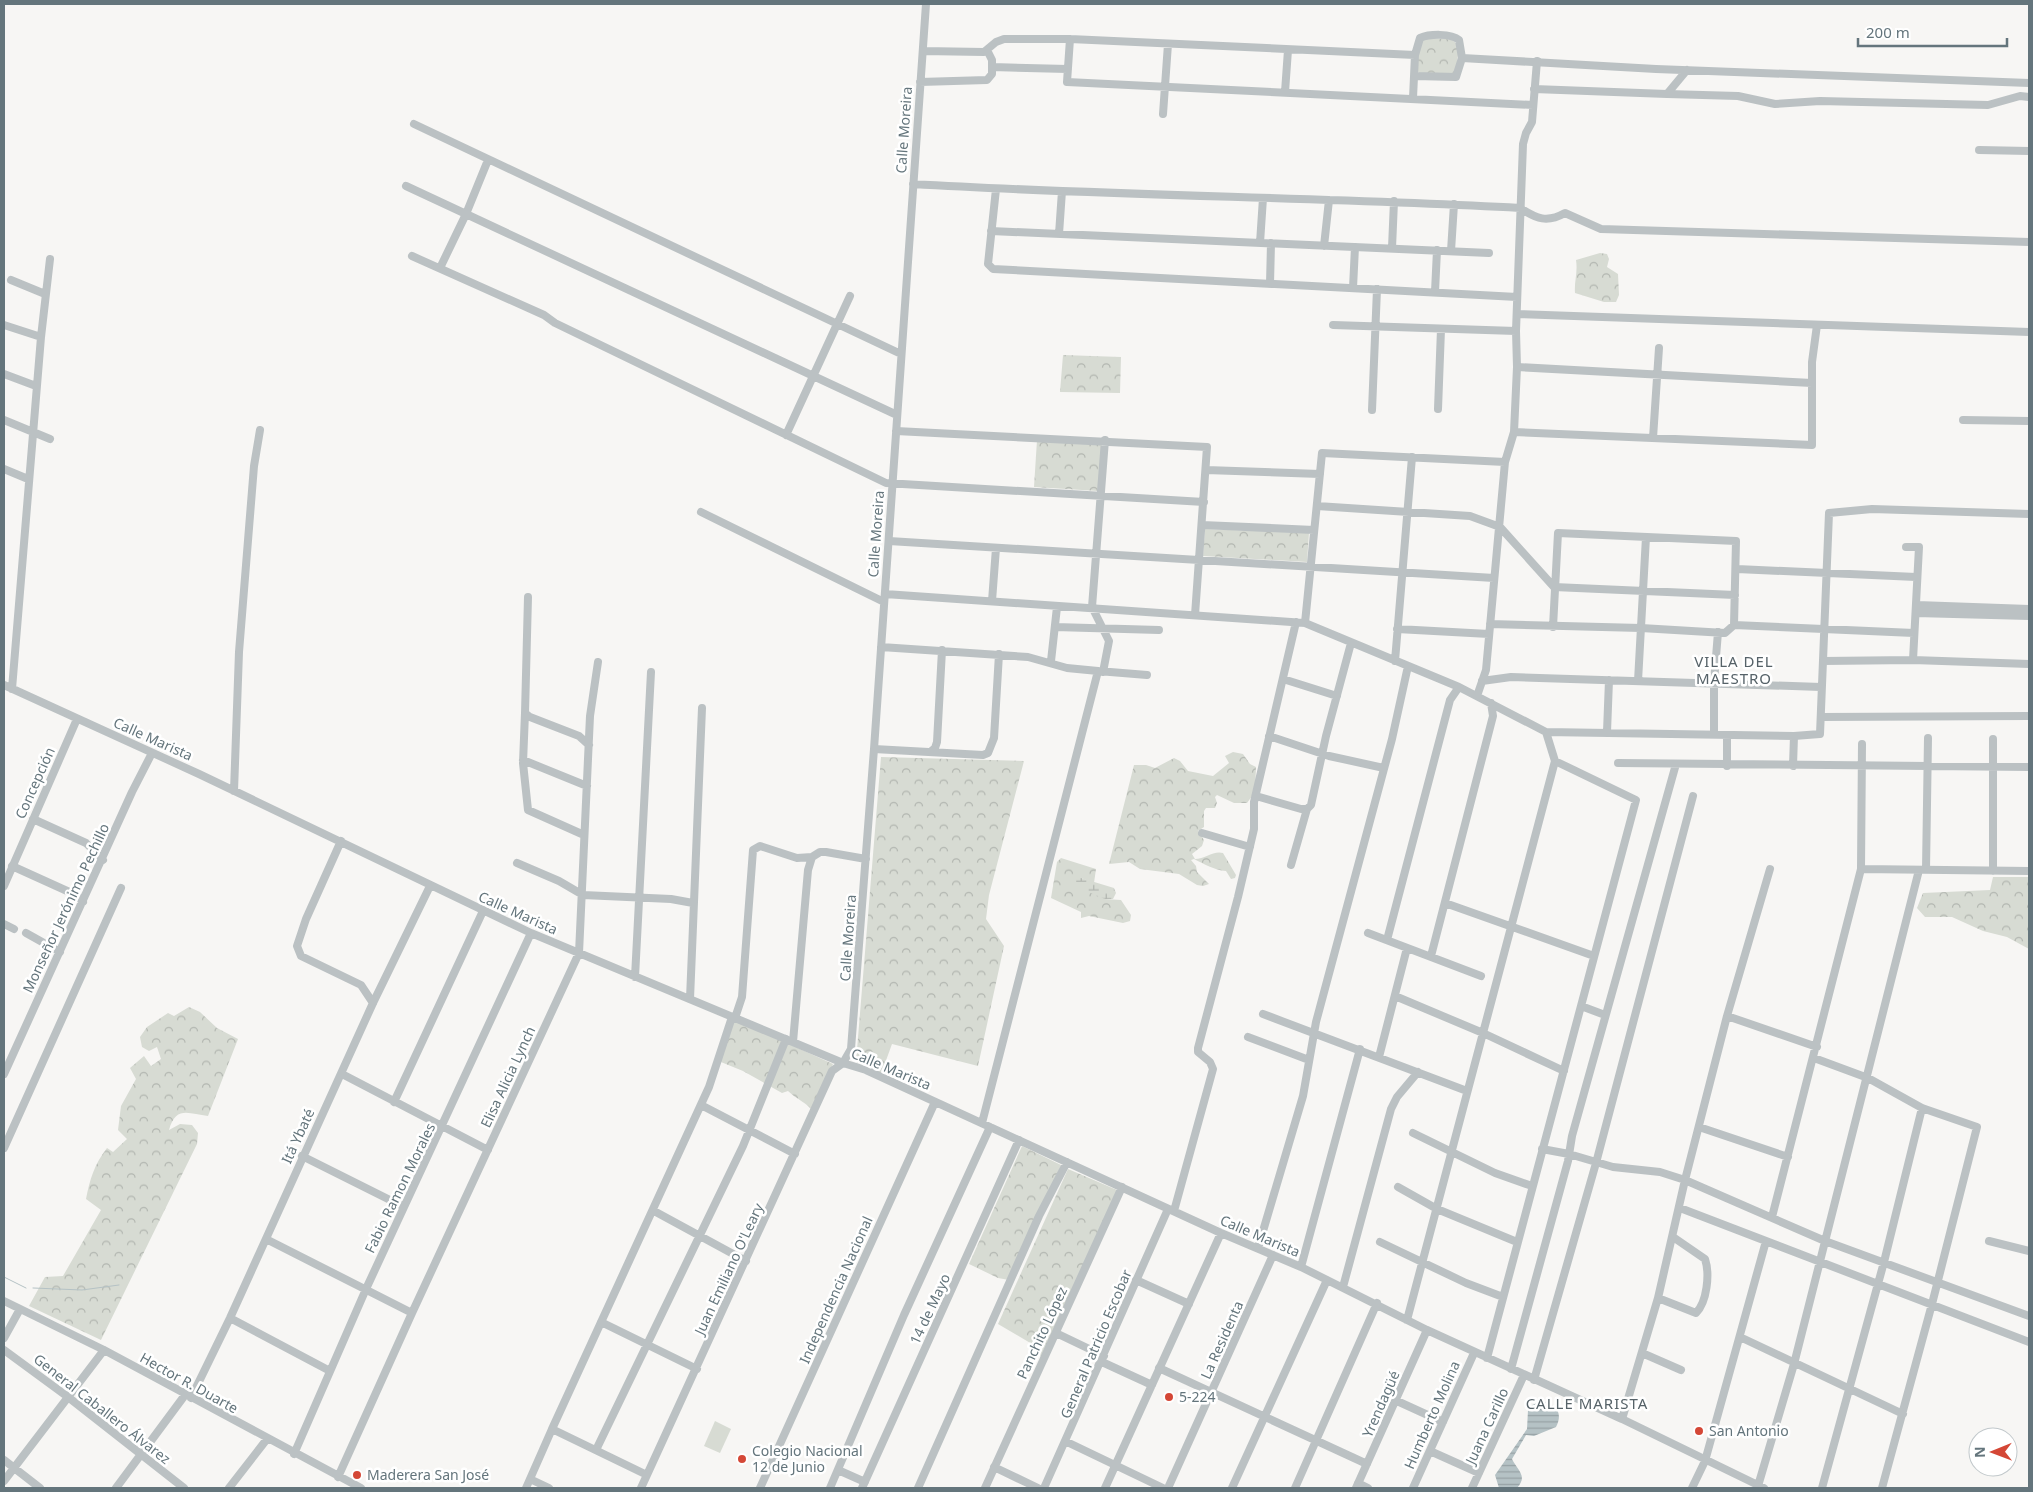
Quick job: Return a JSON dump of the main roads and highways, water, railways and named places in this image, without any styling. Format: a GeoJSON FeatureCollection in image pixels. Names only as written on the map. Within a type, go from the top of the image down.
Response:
{"type":"FeatureCollection","features":[{"type":"Feature","properties":{"kind":"waterway"},"geometry":{"type":"LineString","coordinates":[[4,1277],[26,1288]]}},
{"type":"Feature","properties":{"kind":"waterway"},"geometry":{"type":"LineString","coordinates":[[33,1288],[82,1290],[119,1285]]}},
{"type":"Feature","properties":{"kind":"place","name":"5-224"},"geometry":{"type":"Point","coordinates":[1169,1397]}},
{"type":"Feature","properties":{"kind":"place","name":"San Antonio"},"geometry":{"type":"Point","coordinates":[1699,1431]}},
{"type":"Feature","properties":{"kind":"place","name":"Colegio Nacional 12 de Junio"},"geometry":{"type":"Point","coordinates":[742,1459]}},
{"type":"Feature","properties":{"kind":"place","name":"Maderera San José"},"geometry":{"type":"Point","coordinates":[357,1475]}},
{"type":"Feature","properties":{"kind":"district","name":"VILLA DEL MAESTRO"},"geometry":{"type":"Point","coordinates":[1734,670]}},
{"type":"Feature","properties":{"kind":"district","name":"CALLE MARISTA"},"geometry":{"type":"Point","coordinates":[1587,1404]}}]}
